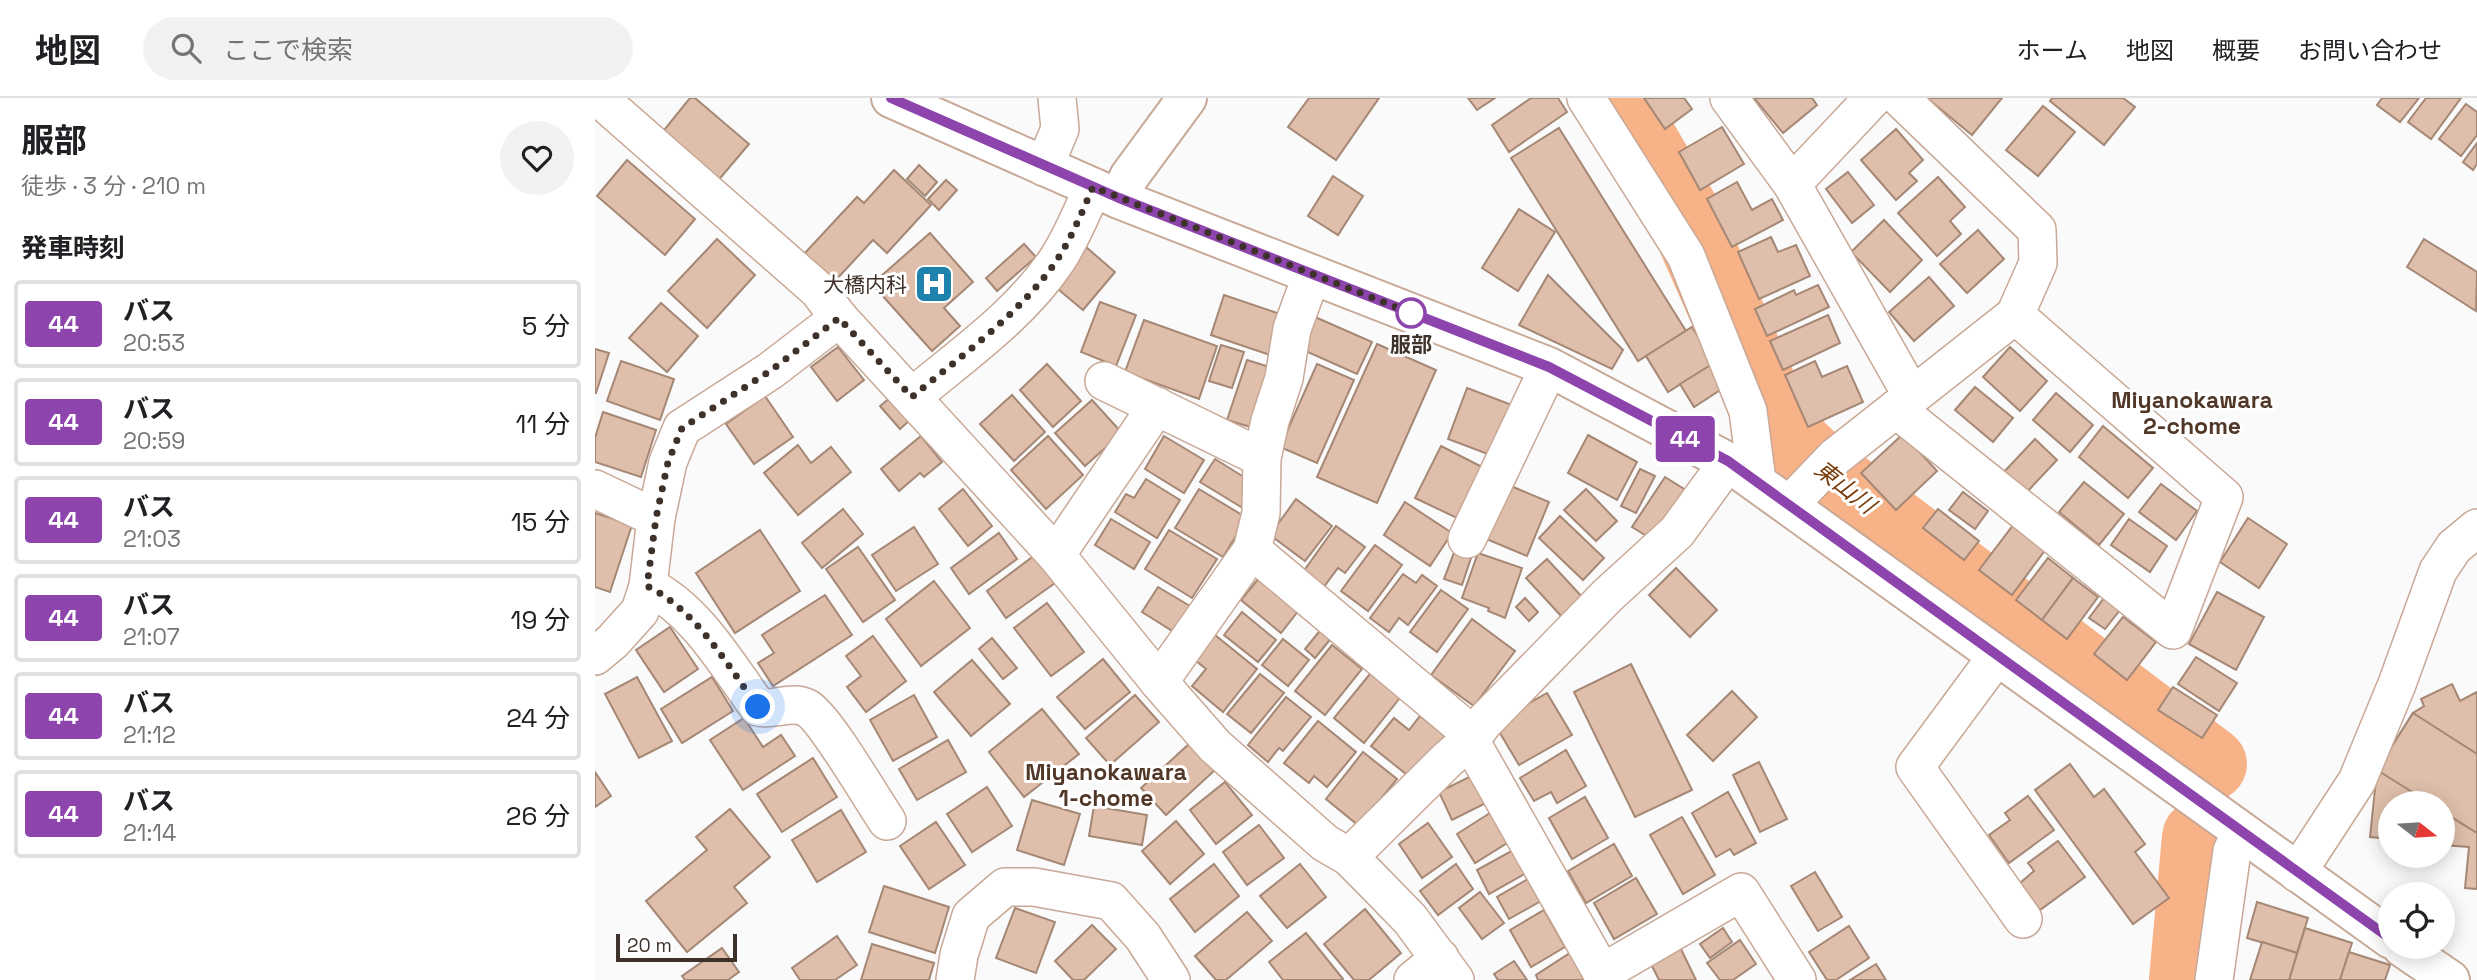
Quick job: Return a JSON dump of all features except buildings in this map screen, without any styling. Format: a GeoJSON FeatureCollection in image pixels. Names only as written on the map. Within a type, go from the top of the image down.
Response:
{"type":"FeatureCollection","features":[{"type":"Feature","properties":{"kind":"main road"},"geometry":{"type":"LineString","coordinates":[[891,98],[1106,193],[1549,367],[1742,471],[1813,480],[1997,656],[2378,930]]}},
{"type":"Feature","properties":{"kind":"main road"},"geometry":{"type":"LineString","coordinates":[[1106,193],[1129,177],[1187,98]]}},
{"type":"Feature","properties":{"kind":"main road"},"geometry":{"type":"LineString","coordinates":[[2419,959],[2450,980]]}},
{"type":"Feature","properties":{"kind":"street"},"geometry":{"type":"LineString","coordinates":[[599,98],[818,290],[839,318],[1056,555],[1215,746],[1325,843],[1349,857],[1410,919],[1436,973]]}},
{"type":"Feature","properties":{"kind":"street"},"geometry":{"type":"LineString","coordinates":[[1044,167],[1060,130],[1057,98]]}},
{"type":"Feature","properties":{"kind":"street"},"geometry":{"type":"LineString","coordinates":[[1349,857],[1471,739],[1484,722],[1608,595],[1742,471],[1748,411],[1686,256],[1586,98]]}},
{"type":"Feature","properties":{"kind":"street"},"geometry":{"type":"LineString","coordinates":[[1729,98],[1792,184],[1904,403],[2173,630],[2224,497],[2015,315]]}},
{"type":"Feature","properties":{"kind":"street"},"geometry":{"type":"LineString","coordinates":[[1792,184],[1873,98]]}},
{"type":"Feature","properties":{"kind":"street"},"geometry":{"type":"LineString","coordinates":[[1813,480],[2015,315],[2038,263],[2037,230],[1900,98]]}},
{"type":"Feature","properties":{"kind":"street"},"geometry":{"type":"LineString","coordinates":[[912,397],[989,333],[1030,292],[1106,193]]}},
{"type":"Feature","properties":{"kind":"street"},"geometry":{"type":"LineString","coordinates":[[1159,682],[1252,550],[1261,513],[1262,457],[1284,377],[1292,329],[1312,274]]}},
{"type":"Feature","properties":{"kind":"street"},"geometry":{"type":"LineString","coordinates":[[595,656],[612,642],[640,611],[647,586],[656,518],[668,462],[682,428],[770,371],[839,318]]}},
{"type":"Feature","properties":{"kind":"street"},"geometry":{"type":"LineString","coordinates":[[1467,539],[1549,367]]}},
{"type":"Feature","properties":{"kind":"street"},"geometry":{"type":"LineString","coordinates":[[1104,381],[1262,457]]}},
{"type":"Feature","properties":{"kind":"street"},"geometry":{"type":"LineString","coordinates":[[1056,555],[1157,406]]}},
{"type":"Feature","properties":{"kind":"street"},"geometry":{"type":"LineString","coordinates":[[595,489],[656,518]]}},
{"type":"Feature","properties":{"kind":"street"},"geometry":{"type":"LineString","coordinates":[[2297,873],[2357,781],[2397,684],[2438,571],[2454,547],[2477,528]]}},
{"type":"Feature","properties":{"kind":"street"},"geometry":{"type":"LineString","coordinates":[[1252,550],[1462,726],[1604,976],[1741,892],[1797,980]]}},
{"type":"Feature","properties":{"kind":"street"},"geometry":{"type":"LineString","coordinates":[[647,586],[667,596],[699,626],[758,707],[806,708],[824,724],[887,821]]}},
{"type":"Feature","properties":{"kind":"street"},"geometry":{"type":"LineString","coordinates":[[1997,656],[1915,767],[2022,919]]}},
{"type":"Feature","properties":{"kind":"street"},"geometry":{"type":"LineString","coordinates":[[2214,980],[2232,851],[2241,831]]}},
{"type":"Feature","properties":{"kind":"street"},"geometry":{"type":"LineString","coordinates":[[954,980],[971,916],[1005,887],[1034,887],[1111,901],[1143,937],[1171,980]]}},
{"type":"Feature","properties":{"kind":"waterway","name":"東山川"},"geometry":{"type":"LineString","coordinates":[[1616,98],[1683,213],[1779,430],[1822,471],[2210,764]]}},
{"type":"Feature","properties":{"kind":"waterway","name":"東山川"},"geometry":{"type":"LineString","coordinates":[[2186,980],[2199,837]]}},
{"type":"Feature","properties":{"kind":"bus line","name":"44"},"geometry":{"type":"LineString","coordinates":[[891,98],[1119,198],[1549,367],[1728,461],[2378,930]]}},
{"type":"Feature","properties":{"kind":"place","name":"大橋内科"},"geometry":{"type":"Point","coordinates":[934,284]}},
{"type":"Feature","properties":{"kind":"place","name":"服部"},"geometry":{"type":"Point","coordinates":[1411,313]}},
{"type":"Feature","properties":{"kind":"district","name":"Miyanokawara 2-chome"},"geometry":{"type":"Point","coordinates":[2192,413]}},
{"type":"Feature","properties":{"kind":"district","name":"Miyanokawara 1-chome"},"geometry":{"type":"Point","coordinates":[1106,785]}},
{"type":"Feature","properties":{"kind":"route"},"geometry":{"type":"LineString","coordinates":[[758,707],[699,626],[667,596],[647,586],[656,518],[668,462],[682,428],[770,371],[839,318],[912,397],[989,333],[1030,292],[1056,261],[1093,187],[1411,313]]}}]}
